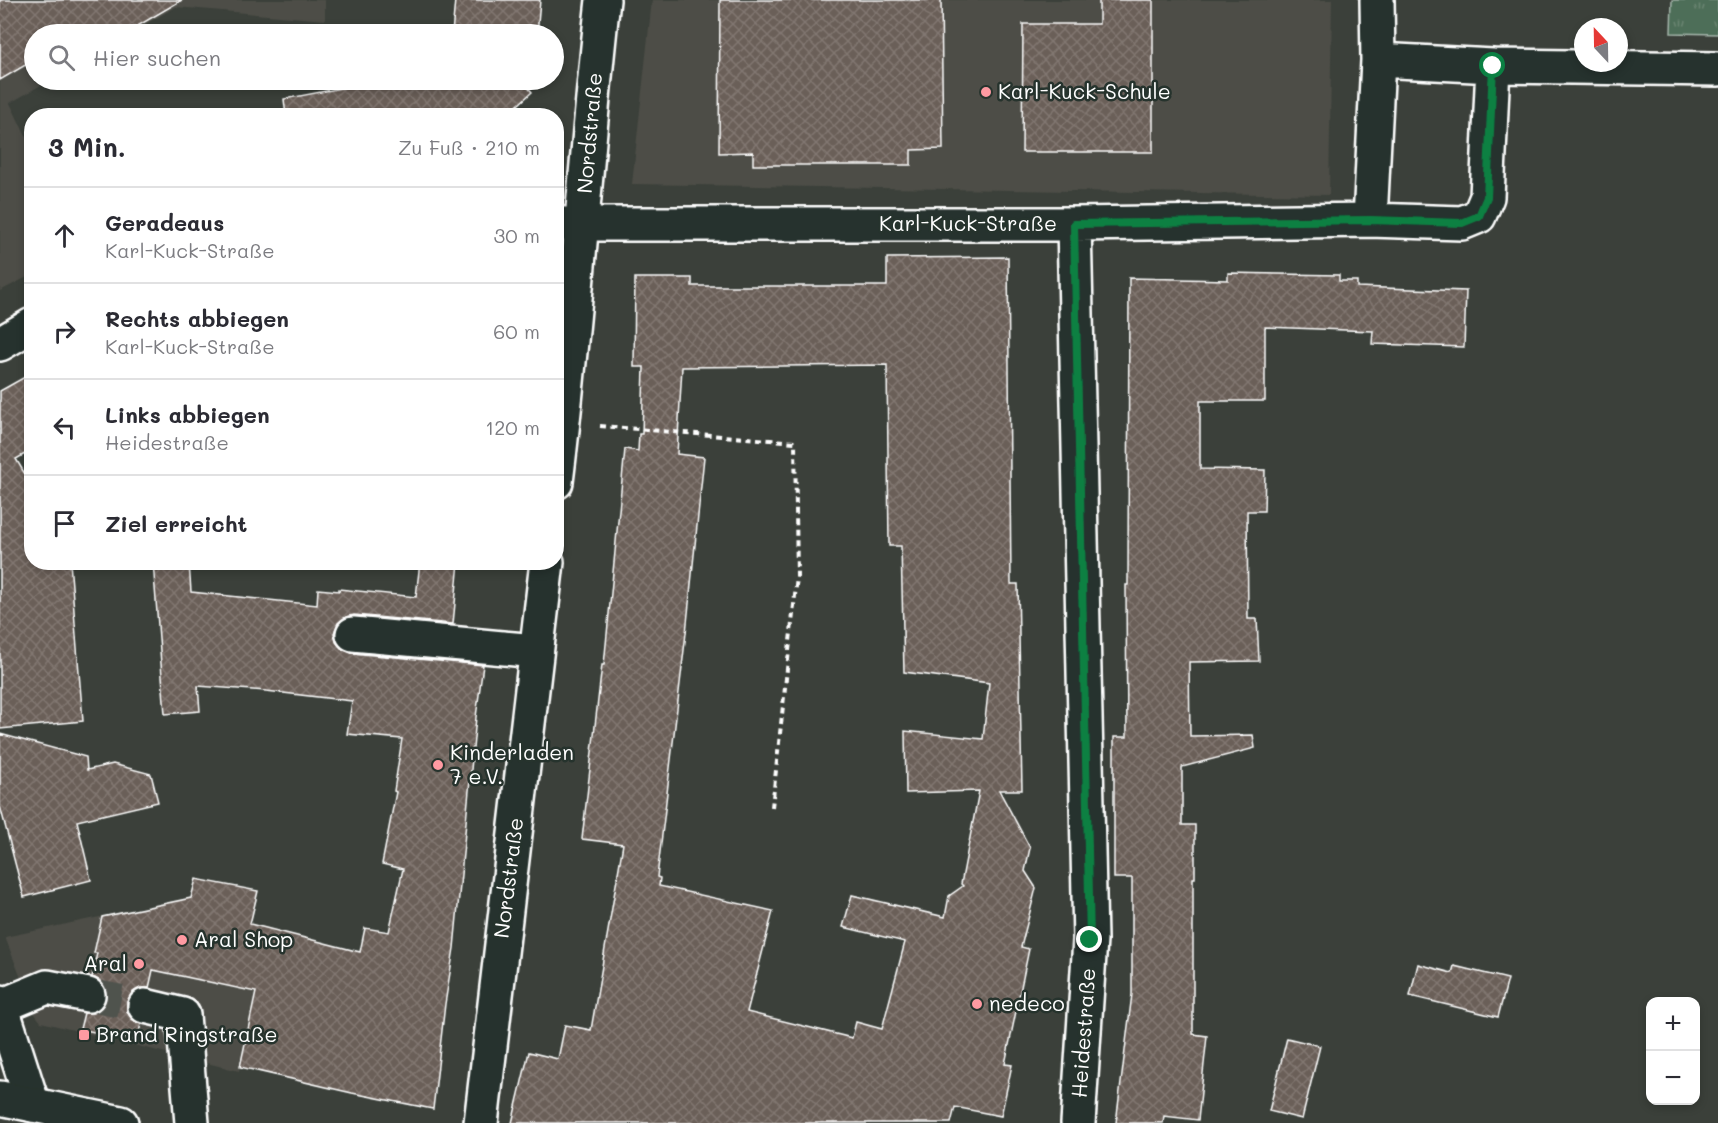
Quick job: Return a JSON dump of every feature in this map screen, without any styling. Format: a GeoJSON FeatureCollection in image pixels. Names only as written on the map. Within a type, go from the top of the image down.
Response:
{"type":"FeatureCollection","features":[{"type":"Feature","properties":{"kind":"street","name":"Nordstraße"},"geometry":{"type":"LineString","coordinates":[[564,423],[569,223],[590,115],[603,0]]}},
{"type":"Feature","properties":{"kind":"street"},"geometry":{"type":"LineString","coordinates":[[1370,220],[1378,60],[1377,0]]}},
{"type":"Feature","properties":{"kind":"street"},"geometry":{"type":"LineString","coordinates":[[1378,60],[1493,66],[1718,69]]}},
{"type":"Feature","properties":{"kind":"street","name":"Karl-Kuck-Straße"},"geometry":{"type":"LineString","coordinates":[[569,223],[1074,224],[1370,220],[1462,223],[1479,216],[1487,197],[1493,66]]}},
{"type":"Feature","properties":{"kind":"street","name":"Heidestraße"},"geometry":{"type":"LineString","coordinates":[[1074,224],[1090,940],[1078,1123]]}},
{"type":"Feature","properties":{"kind":"street"},"geometry":{"type":"LineString","coordinates":[[0,345],[24,330]]}},
{"type":"Feature","properties":{"kind":"street","name":"Nordstraße"},"geometry":{"type":"LineString","coordinates":[[481,1123],[546,570]]}},
{"type":"Feature","properties":{"kind":"street"},"geometry":{"type":"LineString","coordinates":[[353,634],[536,651]]}},
{"type":"Feature","properties":{"kind":"street"},"geometry":{"type":"LineString","coordinates":[[33,1105],[1,1004],[47,987],[88,995]]}},
{"type":"Feature","properties":{"kind":"street"},"geometry":{"type":"LineString","coordinates":[[145,1006],[183,1015],[192,1123]]}},
{"type":"Feature","properties":{"kind":"street"},"geometry":{"type":"LineString","coordinates":[[0,1098],[121,1123]]}},
{"type":"Feature","properties":{"kind":"path"},"geometry":{"type":"LineString","coordinates":[[564,423],[795,442],[796,578],[772,807]]}},
{"type":"Feature","properties":{"kind":"shaded area"},"geometry":{"type":"Polygon","coordinates":[[[0,0],[325,0],[325,20],[176,7],[146,24],[24,24],[24,90],[33,90],[10,103],[24,132],[24,279],[0,291],[0,0]]]}},
{"type":"Feature","properties":{"kind":"shaded area","name":"Karl-Kuck-Schule"},"geometry":{"type":"Polygon","coordinates":[[[652,0],[1332,0],[1329,195],[632,184],[652,0]]]}},
{"type":"Feature","properties":{"kind":"shaded area","name":"Aral"},"geometry":{"type":"Polygon","coordinates":[[[166,903],[269,928],[239,1071],[41,1022],[35,1014],[5,937],[166,903]]]}},
{"type":"Feature","properties":{"kind":"green space"},"geometry":{"type":"Polygon","coordinates":[[[1672,0],[1718,0],[1718,34],[1671,33],[1672,0]]]}},
{"type":"Feature","properties":{"kind":"building"},"geometry":{"type":"Polygon","coordinates":[[[0,0],[182,0],[141,24],[24,24],[24,66],[0,80],[0,0]]]}},
{"type":"Feature","properties":{"kind":"building"},"geometry":{"type":"Polygon","coordinates":[[[455,0],[540,0],[538,24],[453,24],[455,0]]]}},
{"type":"Feature","properties":{"kind":"building"},"geometry":{"type":"Polygon","coordinates":[[[720,0],[941,0],[943,149],[911,150],[911,165],[753,165],[753,152],[719,153],[720,0]]]}},
{"type":"Feature","properties":{"kind":"building"},"geometry":{"type":"Polygon","coordinates":[[[1099,0],[1153,0],[1153,152],[1022,152],[1023,24],[1099,24],[1099,0]]]}},
{"type":"Feature","properties":{"kind":"building"},"geometry":{"type":"Polygon","coordinates":[[[331,90],[530,90],[532,92],[515,108],[285,108],[284,99],[331,90]]]}},
{"type":"Feature","properties":{"kind":"building"},"geometry":{"type":"Polygon","coordinates":[[[1008,257],[1011,584],[1018,584],[1022,790],[999,790],[1030,848],[1025,871],[1036,888],[1021,947],[1029,949],[1005,1064],[1012,1065],[1001,1116],[955,1107],[951,1123],[512,1123],[529,1052],[558,1059],[565,1025],[591,1030],[623,844],[582,839],[602,665],[604,665],[625,449],[638,451],[639,434],[642,434],[644,367],[634,367],[635,278],[692,278],[692,286],[887,286],[887,258],[1008,257]],[[887,365],[682,367],[677,454],[704,457],[657,877],[660,878],[659,886],[773,911],[747,1012],[852,1038],[856,1022],[882,1029],[905,942],[843,927],[852,895],[945,917],[949,896],[963,886],[961,884],[979,791],[906,793],[905,731],[983,739],[989,683],[904,672],[901,546],[889,546],[887,365]]]}},
{"type":"Feature","properties":{"kind":"building"},"geometry":{"type":"Polygon","coordinates":[[[1228,273],[1339,275],[1339,281],[1357,281],[1357,287],[1466,291],[1464,347],[1372,344],[1373,331],[1265,327],[1265,401],[1200,401],[1200,469],[1265,470],[1264,511],[1247,511],[1248,619],[1257,619],[1259,661],[1189,662],[1190,736],[1253,735],[1255,748],[1182,767],[1182,825],[1195,825],[1193,1034],[1207,1036],[1198,1120],[1164,1116],[1163,1123],[1116,1123],[1132,994],[1132,878],[1114,878],[1114,737],[1127,737],[1129,278],[1228,280],[1228,273]]]}},
{"type":"Feature","properties":{"kind":"building"},"geometry":{"type":"Polygon","coordinates":[[[24,378],[24,454],[16,459],[24,472],[24,570],[71,570],[83,721],[0,729],[0,391],[24,378]]]}},
{"type":"Feature","properties":{"kind":"building"},"geometry":{"type":"Polygon","coordinates":[[[154,570],[190,570],[191,592],[317,605],[318,589],[416,597],[419,570],[458,570],[453,624],[354,615],[338,623],[334,633],[336,642],[342,649],[351,653],[483,665],[454,948],[433,1109],[240,1067],[256,992],[153,970],[149,988],[140,988],[132,993],[127,1002],[127,1012],[132,1019],[141,1024],[137,1041],[80,1029],[84,1013],[94,1013],[102,1008],[106,998],[106,989],[101,981],[92,977],[97,953],[94,953],[102,917],[191,898],[196,879],[258,891],[250,924],[360,952],[365,928],[389,932],[403,869],[382,864],[396,792],[394,791],[402,739],[347,734],[352,701],[266,691],[198,686],[200,711],[165,714],[154,570]]]}},
{"type":"Feature","properties":{"kind":"building"},"geometry":{"type":"Polygon","coordinates":[[[0,734],[86,757],[87,770],[113,764],[151,774],[158,802],[77,821],[91,880],[24,897],[0,806],[0,734]]]}},
{"type":"Feature","properties":{"kind":"building"},"geometry":{"type":"Polygon","coordinates":[[[1418,964],[1452,973],[1454,966],[1508,979],[1498,1017],[1410,996],[1418,964]]]}},
{"type":"Feature","properties":{"kind":"building"},"geometry":{"type":"Polygon","coordinates":[[[1287,1038],[1320,1046],[1302,1119],[1269,1111],[1287,1038]]]}},
{"type":"Feature","properties":{"kind":"tunnel"},"geometry":{"type":"LineString","coordinates":[[88,995],[145,1006]]}},
{"type":"Feature","properties":{"kind":"place","name":"Karl-Kuck-Schule"},"geometry":{"type":"Point","coordinates":[986,92]}},
{"type":"Feature","properties":{"kind":"place","name":"Kinderladen 7 e.V."},"geometry":{"type":"Point","coordinates":[438,765]}},
{"type":"Feature","properties":{"kind":"place","name":"Aral Shop"},"geometry":{"type":"Point","coordinates":[182,940]}},
{"type":"Feature","properties":{"kind":"place","name":"Aral"},"geometry":{"type":"Point","coordinates":[139,964]}},
{"type":"Feature","properties":{"kind":"place","name":"nedeco"},"geometry":{"type":"Point","coordinates":[977,1004]}},
{"type":"Feature","properties":{"kind":"place","name":"Brand Ringstraße"},"geometry":{"type":"Point","coordinates":[84,1035]}},
{"type":"Feature","properties":{"kind":"route"},"geometry":{"type":"LineString","coordinates":[[1090,940],[1074,224],[1370,220],[1462,223],[1479,216],[1487,197],[1493,66]]}}]}
